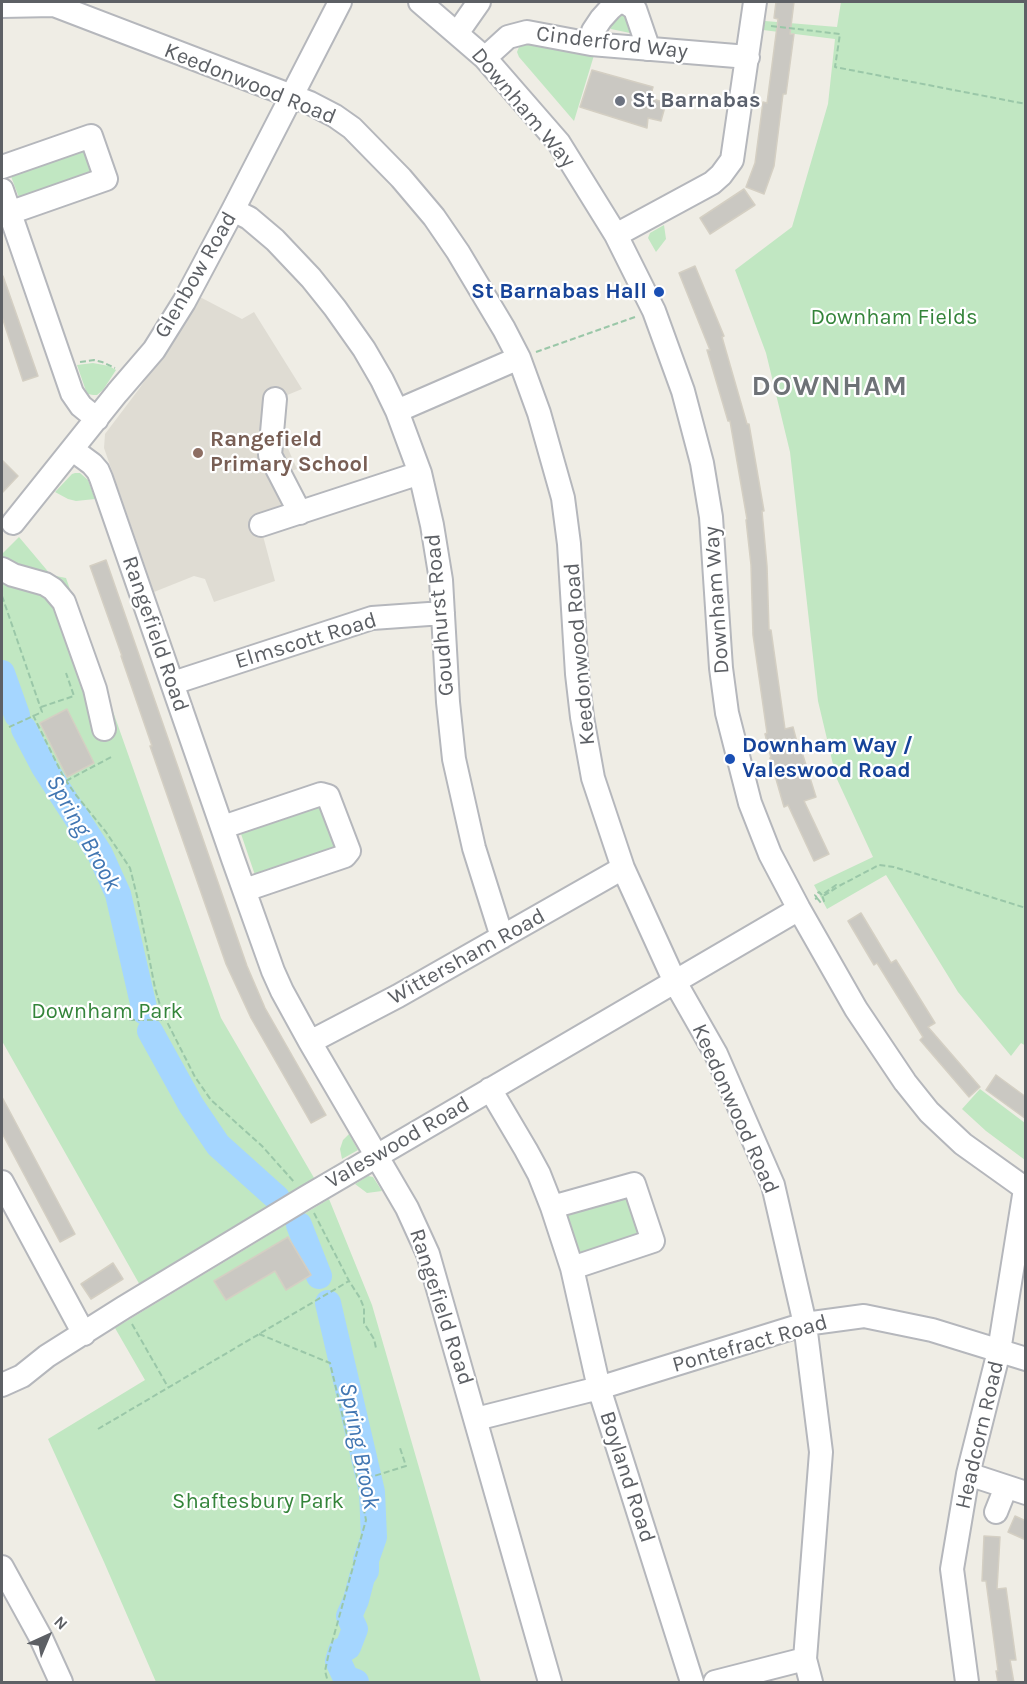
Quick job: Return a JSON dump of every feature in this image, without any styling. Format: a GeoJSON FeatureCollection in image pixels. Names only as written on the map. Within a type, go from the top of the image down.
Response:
{"type":"FeatureCollection","features":[{"type":"Feature","properties":{"kind":"street","name":"Glenbow Road"},"geometry":{"type":"LineString","coordinates":[[6,525],[73,450],[154,350],[178,312],[233,210],[340,2]]}},
{"type":"Feature","properties":{"kind":"street","name":"Downham Way"},"geometry":{"type":"LineString","coordinates":[[420,2],[458,32],[485,58],[559,143],[616,235],[654,311],[683,391],[702,464],[711,518],[721,668],[727,713],[750,803],[770,854],[808,904],[856,1009],[904,1082],[929,1112],[963,1144],[1025,1189]]}},
{"type":"Feature","properties":{"kind":"street"},"geometry":{"type":"LineString","coordinates":[[458,32],[479,2]]}},
{"type":"Feature","properties":{"kind":"street"},"geometry":{"type":"LineString","coordinates":[[591,44],[593,31],[601,19],[621,2],[634,9],[647,44],[646,49]]}},
{"type":"Feature","properties":{"kind":"street","name":"Keedonwood Road"},"geometry":{"type":"LineString","coordinates":[[2,6],[54,5],[310,103],[335,116],[352,128],[401,178],[434,217],[504,328],[519,358],[539,413],[563,498],[570,544],[577,674],[593,778],[623,868],[675,982],[716,1054],[772,1185],[805,1324],[821,1452],[806,1659],[811,1683]]}},
{"type":"Feature","properties":{"kind":"street"},"geometry":{"type":"LineString","coordinates":[[616,235],[712,183],[727,169],[735,149],[753,12]]}},
{"type":"Feature","properties":{"kind":"street","name":"Cinderford Way"},"geometry":{"type":"LineString","coordinates":[[485,58],[508,37],[527,32],[591,44],[748,57]]}},
{"type":"Feature","properties":{"kind":"street"},"geometry":{"type":"LineString","coordinates":[[2,167],[90,136],[106,179],[9,213]]}},
{"type":"Feature","properties":{"kind":"street"},"geometry":{"type":"LineString","coordinates":[[2,190],[72,393],[81,406],[97,419]]}},
{"type":"Feature","properties":{"kind":"street","name":"Goudhurst Road"},"geometry":{"type":"LineString","coordinates":[[233,210],[249,218],[275,240],[311,278],[364,350],[397,411],[420,474],[432,525],[441,580],[448,702],[454,759],[474,848],[502,937]]}},
{"type":"Feature","properties":{"kind":"street"},"geometry":{"type":"LineString","coordinates":[[397,411],[519,358]]}},
{"type":"Feature","properties":{"kind":"street"},"geometry":{"type":"LineString","coordinates":[[274,399],[270,455],[300,513]]}},
{"type":"Feature","properties":{"kind":"street","name":"Rangefield Road"},"geometry":{"type":"LineString","coordinates":[[73,450],[92,464],[101,478],[273,971],[310,1042],[407,1208],[428,1254],[550,1683]]}},
{"type":"Feature","properties":{"kind":"street"},"geometry":{"type":"LineString","coordinates":[[261,525],[420,474]]}},
{"type":"Feature","properties":{"kind":"street"},"geometry":{"type":"LineString","coordinates":[[2,569],[13,575],[45,584],[53,589],[64,602],[95,689],[104,729]]}},
{"type":"Feature","properties":{"kind":"street","name":"Elmscott Road"},"geometry":{"type":"LineString","coordinates":[[173,683],[372,618],[443,613]]}},
{"type":"Feature","properties":{"kind":"street"},"geometry":{"type":"LineString","coordinates":[[223,827],[321,794],[328,796],[349,851],[345,856],[245,890]]}},
{"type":"Feature","properties":{"kind":"street","name":"Wittersham Road"},"geometry":{"type":"LineString","coordinates":[[310,1042],[398,996],[623,868]]}},
{"type":"Feature","properties":{"kind":"street","name":"Valeswood Road"},"geometry":{"type":"LineString","coordinates":[[2,1385],[22,1376],[48,1356],[123,1308],[305,1198],[808,904]]}},
{"type":"Feature","properties":{"kind":"street","name":"Boyland Road"},"geometry":{"type":"LineString","coordinates":[[490,1089],[539,1174],[552,1207],[572,1268],[599,1388],[692,1683]]}},
{"type":"Feature","properties":{"kind":"street"},"geometry":{"type":"LineString","coordinates":[[2,1182],[84,1334]]}},
{"type":"Feature","properties":{"kind":"street"},"geometry":{"type":"LineString","coordinates":[[552,1207],[634,1184],[653,1241],[572,1268]]}},
{"type":"Feature","properties":{"kind":"street","name":"Headcorn Road"},"geometry":{"type":"LineString","coordinates":[[967,1683],[952,1569],[968,1474],[999,1352],[1025,1189]]}},
{"type":"Feature","properties":{"kind":"street","name":"Pontefract Road"},"geometry":{"type":"LineString","coordinates":[[476,1419],[599,1388],[805,1324],[864,1316],[932,1330],[1026,1359]]}},
{"type":"Feature","properties":{"kind":"street"},"geometry":{"type":"LineString","coordinates":[[968,1474],[1009,1499]]}},
{"type":"Feature","properties":{"kind":"street"},"geometry":{"type":"LineString","coordinates":[[2,1567],[41,1638],[61,1683]]}},
{"type":"Feature","properties":{"kind":"street"},"geometry":{"type":"LineString","coordinates":[[715,1683],[806,1659]]}},
{"type":"Feature","properties":{"kind":"path"},"geometry":{"type":"LineString","coordinates":[[753,12],[840,34],[835,67],[1026,104]]}},
{"type":"Feature","properties":{"kind":"path"},"geometry":{"type":"LineString","coordinates":[[519,358],[654,311]]}},
{"type":"Feature","properties":{"kind":"path"},"geometry":{"type":"LineString","coordinates":[[63,366],[83,361],[102,362],[130,378]]}},
{"type":"Feature","properties":{"kind":"path"},"geometry":{"type":"LineString","coordinates":[[2,596],[42,712],[9,727]]}},
{"type":"Feature","properties":{"kind":"path"},"geometry":{"type":"LineString","coordinates":[[4,605],[11,603]]}},
{"type":"Feature","properties":{"kind":"path"},"geometry":{"type":"LineString","coordinates":[[16,640],[23,638]]}},
{"type":"Feature","properties":{"kind":"path"},"geometry":{"type":"LineString","coordinates":[[41,707],[74,696],[66,673]]}},
{"type":"Feature","properties":{"kind":"path"},"geometry":{"type":"LineString","coordinates":[[33,715],[66,781],[106,832],[130,868],[155,988],[165,1020],[202,1089],[221,1110],[272,1156],[305,1198],[360,1298],[364,1308],[364,1323],[374,1339],[376,1348]]}},
{"type":"Feature","properties":{"kind":"path"},"geometry":{"type":"LineString","coordinates":[[66,781],[113,756]]}},
{"type":"Feature","properties":{"kind":"path"},"geometry":{"type":"LineString","coordinates":[[822,895],[836,885],[839,886],[879,865],[894,867],[1026,908]]}},
{"type":"Feature","properties":{"kind":"path"},"geometry":{"type":"LineString","coordinates":[[819,892],[822,895],[824,901],[821,903],[808,904],[819,892]]}},
{"type":"Feature","properties":{"kind":"path"},"geometry":{"type":"LineString","coordinates":[[129,1020],[165,1020]]}},
{"type":"Feature","properties":{"kind":"path"},"geometry":{"type":"LineString","coordinates":[[98,1429],[349,1281]]}},
{"type":"Feature","properties":{"kind":"path"},"geometry":{"type":"LineString","coordinates":[[123,1308],[168,1387]]}},
{"type":"Feature","properties":{"kind":"path"},"geometry":{"type":"LineString","coordinates":[[258,1334],[330,1363],[359,1480],[366,1520],[328,1658],[325,1671],[328,1683]]}},
{"type":"Feature","properties":{"kind":"path"},"geometry":{"type":"LineString","coordinates":[[359,1480],[406,1466],[400,1448]]}},
{"type":"Feature","properties":{"kind":"shaded area","name":"Rangefield Primary School"},"geometry":{"type":"Polygon","coordinates":[[[198,296],[242,319],[254,312],[302,389],[280,398],[282,435],[297,469],[279,475],[285,503],[283,506],[258,517],[275,581],[214,602],[205,579],[194,576],[154,592],[104,448],[105,434],[139,389],[198,296]]]}},
{"type":"Feature","properties":{"kind":"green space","name":"Downham Fields"},"geometry":{"type":"Polygon","coordinates":[[[841,2],[1025,2],[1026,1046],[1021,1043],[1011,1056],[958,992],[886,875],[827,909],[814,885],[873,857],[836,777],[818,701],[790,452],[766,353],[735,270],[792,227],[828,104],[835,39],[763,30],[765,21],[837,27],[841,2]]]}},
{"type":"Feature","properties":{"kind":"green space"},"geometry":{"type":"Polygon","coordinates":[[[621,5],[632,28],[630,33],[611,29],[606,25],[621,5]]]}},
{"type":"Feature","properties":{"kind":"green space"},"geometry":{"type":"Polygon","coordinates":[[[525,42],[595,52],[574,121],[519,57],[517,52],[519,47],[525,42]]]}},
{"type":"Feature","properties":{"kind":"green space"},"geometry":{"type":"Polygon","coordinates":[[[85,143],[98,172],[21,203],[9,171],[85,143]]]}},
{"type":"Feature","properties":{"kind":"green space"},"geometry":{"type":"Polygon","coordinates":[[[664,225],[666,239],[656,252],[648,238],[650,233],[664,225]]]}},
{"type":"Feature","properties":{"kind":"green space"},"geometry":{"type":"Polygon","coordinates":[[[93,363],[116,370],[97,395],[88,394],[86,391],[77,365],[93,363]]]}},
{"type":"Feature","properties":{"kind":"green space"},"geometry":{"type":"Polygon","coordinates":[[[75,473],[80,473],[88,480],[95,499],[76,501],[55,492],[75,473]]]}},
{"type":"Feature","properties":{"kind":"green space","name":"Downham Park"},"geometry":{"type":"Polygon","coordinates":[[[19,537],[51,575],[66,578],[221,1018],[317,1183],[141,1287],[2,1041],[2,554],[19,537]]]}},
{"type":"Feature","properties":{"kind":"green space"},"geometry":{"type":"Polygon","coordinates":[[[323,800],[343,851],[257,881],[239,828],[323,800]]]}},
{"type":"Feature","properties":{"kind":"green space"},"geometry":{"type":"Polygon","coordinates":[[[980,1089],[1025,1123],[1025,1160],[986,1131],[962,1109],[980,1089]]]}},
{"type":"Feature","properties":{"kind":"green space"},"geometry":{"type":"Polygon","coordinates":[[[349,1134],[358,1150],[342,1159],[340,1149],[343,1140],[349,1134]]]}},
{"type":"Feature","properties":{"kind":"green space"},"geometry":{"type":"Polygon","coordinates":[[[368,1176],[373,1177],[382,1191],[367,1193],[355,1184],[368,1176]]]}},
{"type":"Feature","properties":{"kind":"green space"},"geometry":{"type":"Polygon","coordinates":[[[621,1195],[631,1199],[640,1232],[637,1238],[579,1258],[565,1210],[621,1195]]]}},
{"type":"Feature","properties":{"kind":"green space","name":"Shaftesbury Park"},"geometry":{"type":"Polygon","coordinates":[[[329,1199],[372,1305],[481,1682],[156,1682],[48,1439],[145,1380],[115,1328],[292,1221],[293,1217],[302,1212],[304,1214],[329,1199]]]}},
{"type":"Feature","properties":{"kind":"building"},"geometry":{"type":"Polygon","coordinates":[[[776,2],[794,2],[790,34],[794,34],[786,94],[783,94],[774,166],[764,194],[746,187],[755,163],[763,102],[767,103],[778,19],[774,18],[776,2]]]}},
{"type":"Feature","properties":{"kind":"building","name":"St Barnabas"},"geometry":{"type":"Polygon","coordinates":[[[592,70],[653,87],[650,98],[666,103],[661,121],[648,118],[647,128],[580,107],[592,70]]]}},
{"type":"Feature","properties":{"kind":"building"},"geometry":{"type":"Polygon","coordinates":[[[744,189],[755,205],[710,234],[700,218],[744,189]]]}},
{"type":"Feature","properties":{"kind":"building"},"geometry":{"type":"Polygon","coordinates":[[[695,266],[724,336],[722,337],[747,424],[749,424],[764,511],[762,511],[769,630],[771,630],[785,729],[793,727],[799,750],[801,749],[816,797],[804,801],[829,854],[814,861],[788,805],[784,807],[765,734],[767,733],[753,635],[747,519],[730,421],[728,421],[707,350],[710,350],[679,273],[695,266]]]}},
{"type":"Feature","properties":{"kind":"building"},"geometry":{"type":"Polygon","coordinates":[[[2,276],[38,376],[23,381],[2,317],[2,276]]]}},
{"type":"Feature","properties":{"kind":"building"},"geometry":{"type":"Polygon","coordinates":[[[2,460],[18,476],[2,493],[2,460]]]}},
{"type":"Feature","properties":{"kind":"building"},"geometry":{"type":"Polygon","coordinates":[[[106,560],[247,966],[265,1008],[326,1115],[311,1123],[251,1018],[226,964],[90,566],[106,560]]]}},
{"type":"Feature","properties":{"kind":"building"},"geometry":{"type":"Polygon","coordinates":[[[67,709],[94,763],[67,777],[40,723],[67,709]]]}},
{"type":"Feature","properties":{"kind":"building"},"geometry":{"type":"Polygon","coordinates":[[[861,913],[891,963],[896,960],[935,1023],[928,1027],[980,1087],[969,1097],[920,1040],[923,1037],[877,963],[874,965],[848,921],[861,913]]]}},
{"type":"Feature","properties":{"kind":"building"},"geometry":{"type":"Polygon","coordinates":[[[996,1075],[1026,1097],[1026,1119],[986,1090],[996,1075]]]}},
{"type":"Feature","properties":{"kind":"building"},"geometry":{"type":"Polygon","coordinates":[[[2,1097],[75,1234],[60,1242],[2,1133],[2,1097]]]}},
{"type":"Feature","properties":{"kind":"building"},"geometry":{"type":"Polygon","coordinates":[[[288,1237],[311,1275],[286,1290],[275,1271],[226,1300],[214,1281],[288,1237]]]}},
{"type":"Feature","properties":{"kind":"building"},"geometry":{"type":"Polygon","coordinates":[[[113,1263],[123,1279],[91,1299],[81,1284],[113,1263]]]}},
{"type":"Feature","properties":{"kind":"building"},"geometry":{"type":"Polygon","coordinates":[[[1015,1516],[1026,1521],[1026,1540],[1008,1532],[1015,1516]]]}},
{"type":"Feature","properties":{"kind":"building"},"geometry":{"type":"Polygon","coordinates":[[[984,1536],[1000,1537],[997,1589],[1006,1588],[1016,1660],[1010,1660],[1014,1683],[998,1683],[986,1581],[982,1581],[984,1536]]]}},
{"type":"Feature","properties":{"kind":"waterway","name":"Spring Brook"},"geometry":{"type":"LineString","coordinates":[[2,673],[17,715]]}},
{"type":"Feature","properties":{"kind":"waterway","name":"Spring Brook"},"geometry":{"type":"LineString","coordinates":[[24,729],[44,767],[100,854],[118,894],[145,1012]]}},
{"type":"Feature","properties":{"kind":"waterway","name":"Spring Brook"},"geometry":{"type":"LineString","coordinates":[[150,1031],[191,1105],[218,1145],[277,1198]]}},
{"type":"Feature","properties":{"kind":"waterway"},"geometry":{"type":"LineString","coordinates":[[299,1225],[319,1276]]}},
{"type":"Feature","properties":{"kind":"waterway","name":"Spring Brook"},"geometry":{"type":"LineString","coordinates":[[328,1303],[372,1492],[374,1537],[366,1560],[366,1571],[349,1616],[355,1629],[348,1647],[341,1651],[338,1661],[348,1679],[356,1682]]}},
{"type":"Feature","properties":{"kind":"place","name":"St Barnabas"},"geometry":{"type":"Point","coordinates":[620,101]}},
{"type":"Feature","properties":{"kind":"place","name":"St Barnabas Hall"},"geometry":{"type":"Point","coordinates":[659,292]}},
{"type":"Feature","properties":{"kind":"place","name":"Rangefield Primary School"},"geometry":{"type":"Point","coordinates":[198,453]}},
{"type":"Feature","properties":{"kind":"place","name":"Downham Way / Valeswood Road"},"geometry":{"type":"Point","coordinates":[730,759]}},
{"type":"Feature","properties":{"kind":"district","name":"DOWNHAM"},"geometry":{"type":"Point","coordinates":[830,387]}}]}
